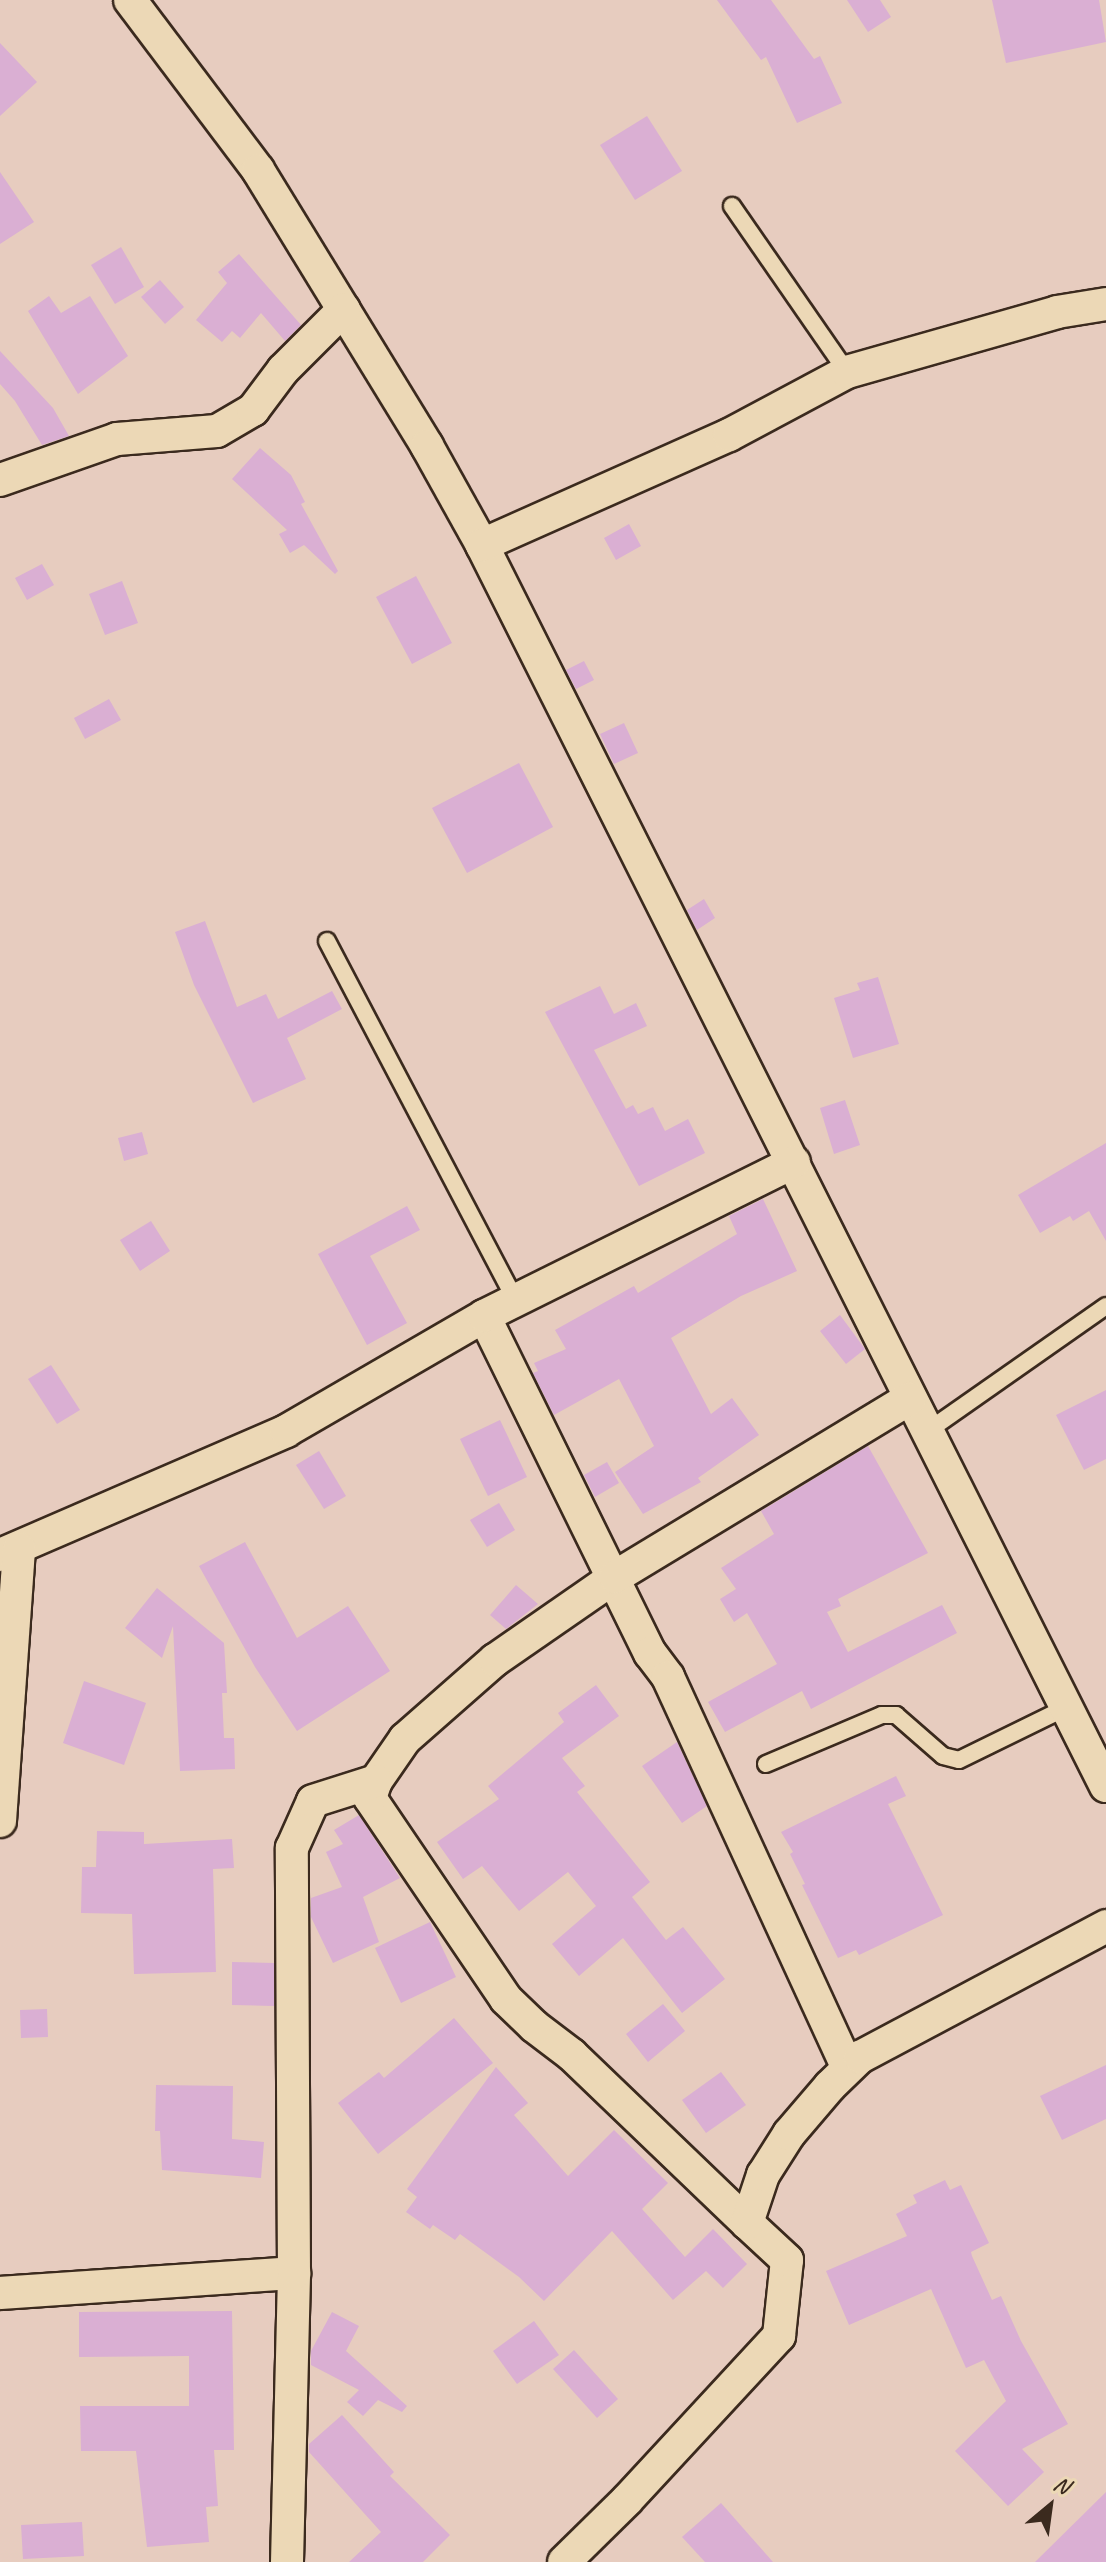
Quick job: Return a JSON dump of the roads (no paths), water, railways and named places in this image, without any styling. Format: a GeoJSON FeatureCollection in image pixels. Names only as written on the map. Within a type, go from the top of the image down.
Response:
{"type":"FeatureCollection","features":[{"type":"Feature","properties":{"kind":"street"},"geometry":{"type":"LineString","coordinates":[[130,0],[258,170],[344,309],[482,545],[1106,1786]]}},
{"type":"Feature","properties":{"kind":"street"},"geometry":{"type":"LineString","coordinates":[[482,545],[729,435],[847,372],[1057,312],[1106,304]]}},
{"type":"Feature","properties":{"kind":"street"},"geometry":{"type":"LineString","coordinates":[[0,480],[117,439],[217,431],[253,410],[283,370],[344,309]]}},
{"type":"Feature","properties":{"kind":"street"},"geometry":{"type":"LineString","coordinates":[[0,1821],[9,1552],[286,1431],[484,1316],[794,1162]]}},
{"type":"Feature","properties":{"kind":"street"},"geometry":{"type":"LineString","coordinates":[[484,1316],[650,1653],[668,1677],[848,2068]]}},
{"type":"Feature","properties":{"kind":"street"},"geometry":{"type":"LineString","coordinates":[[564,2562],[627,2500],[779,2336],[787,2260],[572,2055],[534,2026],[506,1999],[370,1798],[376,1781],[405,1739],[495,1660],[615,1577],[910,1398]]}},
{"type":"Feature","properties":{"kind":"street"},"geometry":{"type":"LineString","coordinates":[[287,2562],[294,2273],[292,1848],[313,1801],[376,1781]]}},
{"type":"Feature","properties":{"kind":"street"},"geometry":{"type":"LineString","coordinates":[[747,2223],[763,2175],[789,2134],[860,2057],[1106,1926]]}},
{"type":"Feature","properties":{"kind":"street"},"geometry":{"type":"LineString","coordinates":[[0,2293],[294,2273]]}},
{"type":"Feature","properties":{"kind":"lane"},"geometry":{"type":"LineString","coordinates":[[732,206],[847,372]]}},
{"type":"Feature","properties":{"kind":"lane"},"geometry":{"type":"LineString","coordinates":[[327,941],[516,1301]]}},
{"type":"Feature","properties":{"kind":"lane"},"geometry":{"type":"LineString","coordinates":[[929,1430],[1106,1306]]}},
{"type":"Feature","properties":{"kind":"lane"},"geometry":{"type":"LineString","coordinates":[[766,1764],[882,1715],[896,1715],[943,1756],[959,1760],[1067,1707]]}}]}
